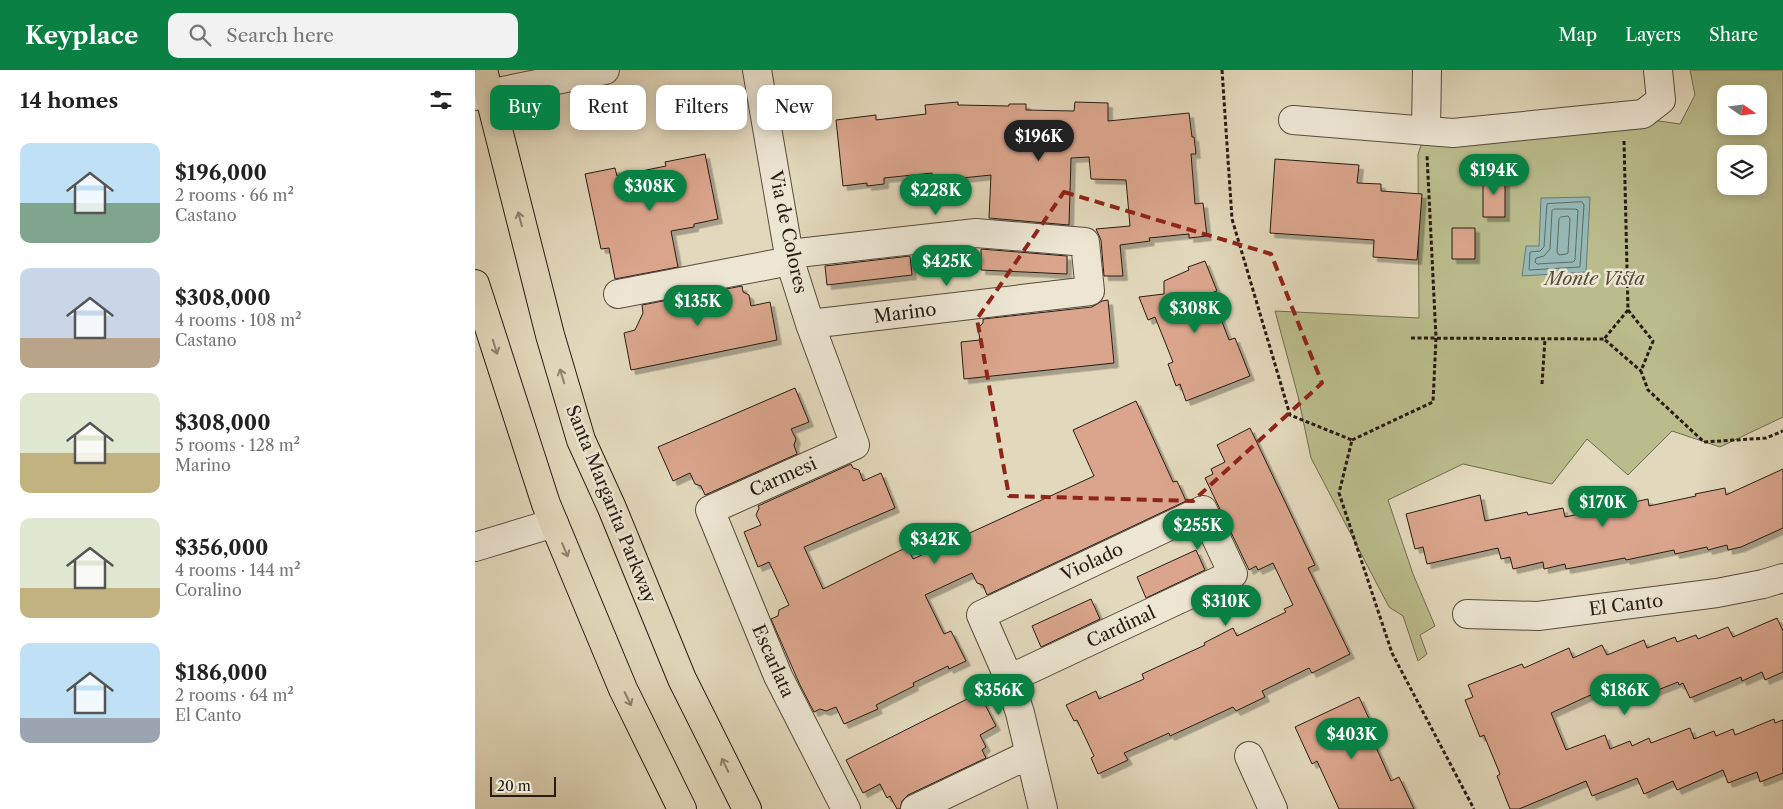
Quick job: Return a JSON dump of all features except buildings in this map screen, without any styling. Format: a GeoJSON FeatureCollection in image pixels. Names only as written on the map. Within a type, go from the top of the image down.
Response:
{"type":"FeatureCollection","features":[{"type":"Feature","properties":{"kind":"main road","name":"Santa Margarita Parkway"},"geometry":{"type":"LineString","coordinates":[[482,87],[581,440],[682,679],[747,809]]}},
{"type":"Feature","properties":{"kind":"main road"},"geometry":{"type":"LineString","coordinates":[[475,284],[554,523],[623,688],[682,809]]}},
{"type":"Feature","properties":{"kind":"street"},"geometry":{"type":"LineString","coordinates":[[482,87],[605,70]]}},
{"type":"Feature","properties":{"kind":"street","name":"Via de Colores"},"geometry":{"type":"LineString","coordinates":[[757,70],[789,257],[810,324],[855,445]]}},
{"type":"Feature","properties":{"kind":"street"},"geometry":{"type":"LineString","coordinates":[[1426,131],[1427,70]]}},
{"type":"Feature","properties":{"kind":"street"},"geometry":{"type":"LineString","coordinates":[[1293,120],[1453,133],[1643,114],[1661,100],[1658,70]]}},
{"type":"Feature","properties":{"kind":"street","name":"Marino"},"geometry":{"type":"LineString","coordinates":[[789,257],[976,233],[1085,242],[1090,291],[810,324]]}},
{"type":"Feature","properties":{"kind":"street"},"geometry":{"type":"LineString","coordinates":[[618,294],[789,257]]}},
{"type":"Feature","properties":{"kind":"street","name":"Carmesi"},"geometry":{"type":"LineString","coordinates":[[710,510],[855,445]]}},
{"type":"Feature","properties":{"kind":"street","name":"Escarlata"},"geometry":{"type":"LineString","coordinates":[[710,510],[778,676],[846,809]]}},
{"type":"Feature","properties":{"kind":"street","name":"Violado"},"geometry":{"type":"LineString","coordinates":[[1009,679],[981,615],[1203,510],[1233,574]]}},
{"type":"Feature","properties":{"kind":"street"},"geometry":{"type":"LineString","coordinates":[[475,547],[554,523]]}},
{"type":"Feature","properties":{"kind":"street","name":"Cardinal"},"geometry":{"type":"LineString","coordinates":[[1009,679],[1233,574]]}},
{"type":"Feature","properties":{"kind":"street","name":"El Canto"},"geometry":{"type":"LineString","coordinates":[[1467,614],[1538,616],[1717,593],[1783,578]]}},
{"type":"Feature","properties":{"kind":"street"},"geometry":{"type":"LineString","coordinates":[[1009,679],[1021,713],[1043,809]]}},
{"type":"Feature","properties":{"kind":"street"},"geometry":{"type":"LineString","coordinates":[[915,809],[1030,754]]}},
{"type":"Feature","properties":{"kind":"street"},"geometry":{"type":"LineString","coordinates":[[1249,756],[1273,809]]}},
{"type":"Feature","properties":{"kind":"path"},"geometry":{"type":"LineString","coordinates":[[1223,70],[1232,220],[1291,415],[1352,440],[1433,402],[1436,338],[1426,131]]}},
{"type":"Feature","properties":{"kind":"path"},"geometry":{"type":"LineString","coordinates":[[1623,116],[1628,310],[1653,341],[1641,371]]}},
{"type":"Feature","properties":{"kind":"path"},"geometry":{"type":"LineString","coordinates":[[1604,339],[1628,310]]}},
{"type":"Feature","properties":{"kind":"path"},"geometry":{"type":"LineString","coordinates":[[1411,338],[1604,339],[1641,371],[1648,390],[1704,442],[1766,438],[1783,431]]}},
{"type":"Feature","properties":{"kind":"path"},"geometry":{"type":"LineString","coordinates":[[1543,384],[1545,339]]}},
{"type":"Feature","properties":{"kind":"path"},"geometry":{"type":"LineString","coordinates":[[1352,440],[1339,493],[1385,634],[1392,653],[1474,809]]}},
{"type":"Feature","properties":{"kind":"highlighted area"},"geometry":{"type":"Polygon","coordinates":[[[1064,192],[1271,254],[1322,383],[1193,501],[1009,496],[977,319],[1064,192]]]}},
{"type":"Feature","properties":{"kind":"green space","name":"Monte Vista"},"geometry":{"type":"Polygon","coordinates":[[[1690,70],[1783,70],[1783,417],[1720,447],[1672,431],[1628,475],[1587,439],[1552,484],[1463,464],[1388,500],[1413,574],[1435,626],[1420,635],[1427,654],[1418,661],[1403,616],[1389,607],[1311,458],[1298,396],[1275,311],[1419,318],[1418,154],[1426,131],[1623,116],[1680,124],[1695,95],[1690,70]]]}},
{"type":"Feature","properties":{"kind":"water"},"geometry":{"type":"Polygon","coordinates":[[[1590,197],[1586,272],[1522,276],[1526,246],[1539,246],[1541,198],[1590,197]]]}}]}
